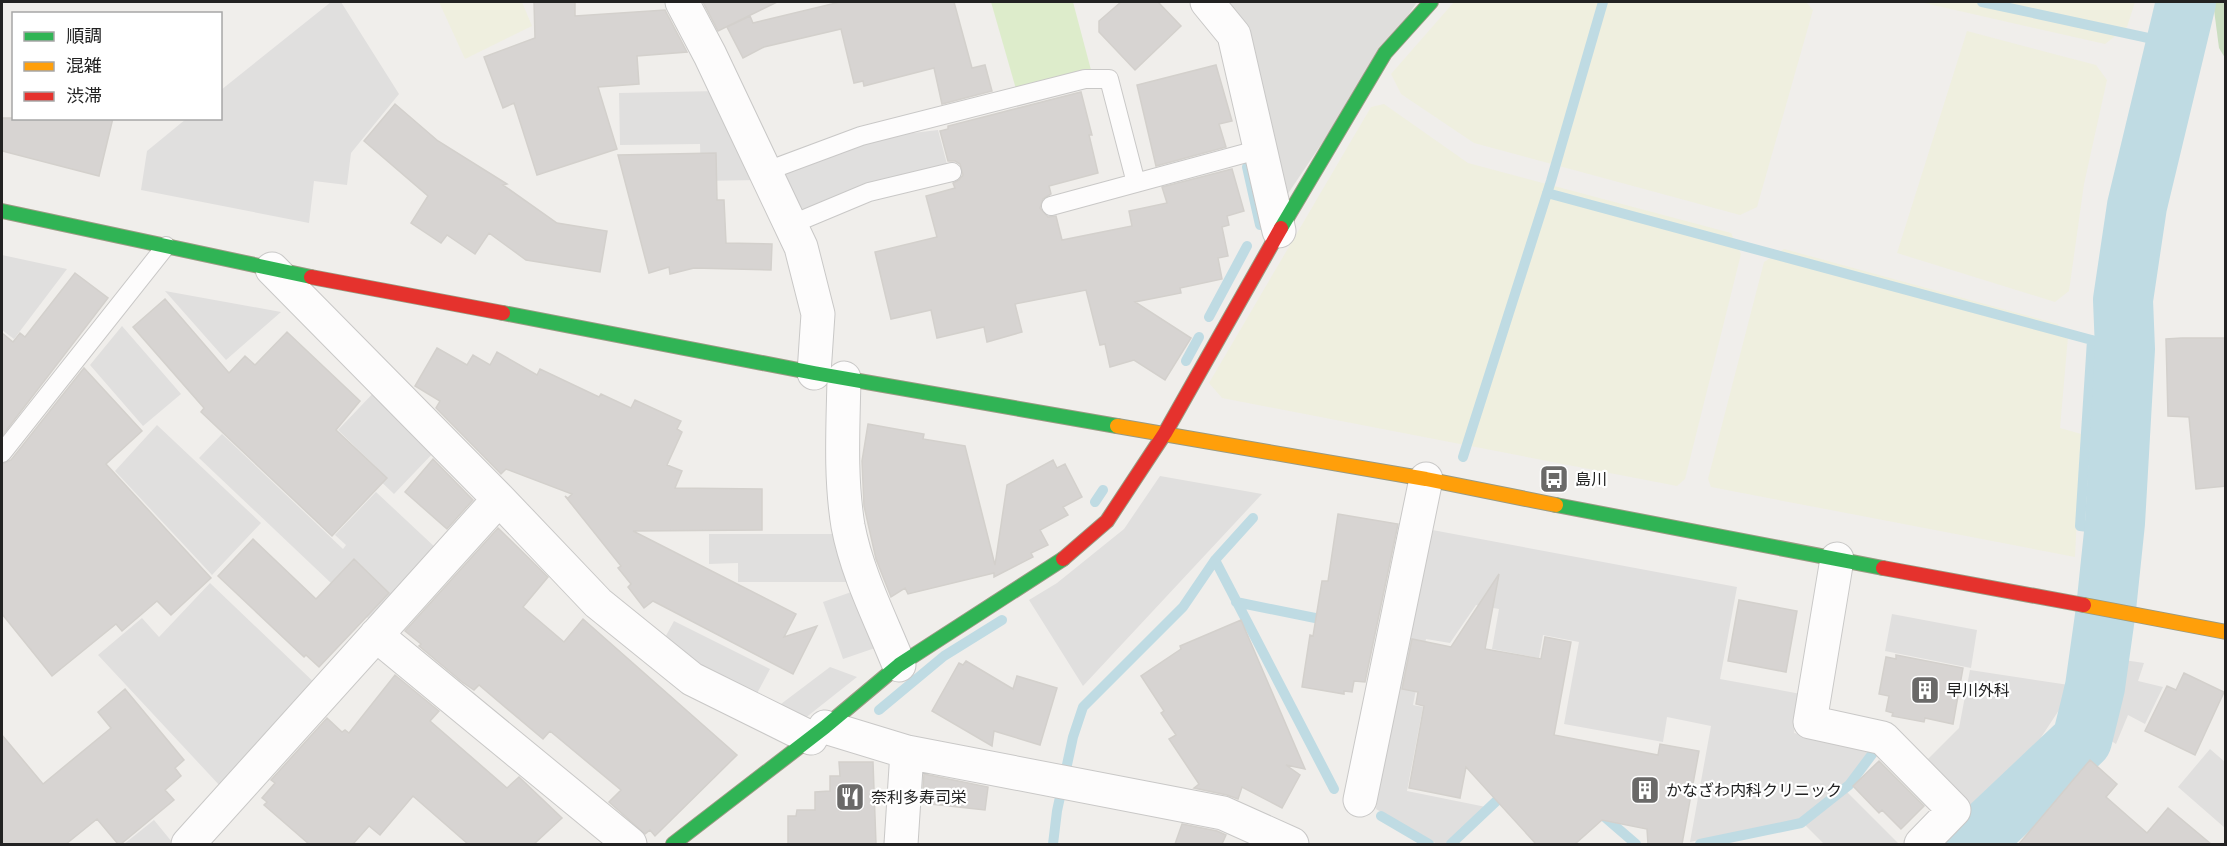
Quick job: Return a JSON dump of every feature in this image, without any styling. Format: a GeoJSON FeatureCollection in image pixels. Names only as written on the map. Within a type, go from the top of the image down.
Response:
{"type":"FeatureCollection","features":[{"type":"Feature","properties":{"kind":"street"},"geometry":{"type":"LineString","coordinates":[[682,2],[801,247],[818,314],[829,376],[848,528],[862,573],[899,665]]}},
{"type":"Feature","properties":{"kind":"street"},"geometry":{"type":"LineString","coordinates":[[1207,2],[1234,35],[1280,231]]}},
{"type":"Feature","properties":{"kind":"street"},"geometry":{"type":"LineString","coordinates":[[673,844],[818,733],[899,665],[1054,566],[1107,521],[1165,433],[1385,53],[1431,2]]}},
{"type":"Feature","properties":{"kind":"street"},"geometry":{"type":"LineString","coordinates":[[2,211],[272,268],[829,376],[1426,479],[1686,531],[2226,632]]}},
{"type":"Feature","properties":{"kind":"street"},"geometry":{"type":"LineString","coordinates":[[272,268],[598,603],[692,679],[818,733],[1222,813],[1292,844]]}},
{"type":"Feature","properties":{"kind":"street"},"geometry":{"type":"LineString","coordinates":[[1360,800],[1426,479]]}},
{"type":"Feature","properties":{"kind":"street"},"geometry":{"type":"LineString","coordinates":[[188,844],[499,499]]}},
{"type":"Feature","properties":{"kind":"street"},"geometry":{"type":"LineString","coordinates":[[1837,559],[1810,722],[1883,738],[1954,810],[1921,844]]}},
{"type":"Feature","properties":{"kind":"street"},"geometry":{"type":"LineString","coordinates":[[375,635],[630,844]]}},
{"type":"Feature","properties":{"kind":"street"},"geometry":{"type":"LineString","coordinates":[[902,844],[907,752]]}},
{"type":"Feature","properties":{"kind":"lane"},"geometry":{"type":"LineString","coordinates":[[764,172],[861,136],[1085,79],[1109,79],[1136,183]]}},
{"type":"Feature","properties":{"kind":"lane"},"geometry":{"type":"LineString","coordinates":[[1051,206],[1261,149]]}},
{"type":"Feature","properties":{"kind":"lane"},"geometry":{"type":"LineString","coordinates":[[790,225],[868,192],[952,172]]}},
{"type":"Feature","properties":{"kind":"lane"},"geometry":{"type":"LineString","coordinates":[[2,453],[166,246]]}},
{"type":"Feature","properties":{"kind":"shaded area"},"geometry":{"type":"Polygon","coordinates":[[[331,2],[341,2],[399,94],[351,153],[347,185],[314,181],[309,223],[141,190],[147,151],[185,120],[222,120],[222,89],[331,2]]]}},
{"type":"Feature","properties":{"kind":"shaded area"},"geometry":{"type":"Polygon","coordinates":[[[1224,2],[1417,2],[1283,201],[1224,2]]]}},
{"type":"Feature","properties":{"kind":"shaded area"},"geometry":{"type":"Polygon","coordinates":[[[718,91],[758,180],[701,181],[700,144],[620,145],[619,93],[718,91]]]}},
{"type":"Feature","properties":{"kind":"shaded area"},"geometry":{"type":"Polygon","coordinates":[[[938,130],[948,168],[797,217],[774,172],[863,139],[938,130]]]}},
{"type":"Feature","properties":{"kind":"shaded area"},"geometry":{"type":"Polygon","coordinates":[[[2,255],[67,269],[14,339],[2,330],[2,255]]]}},
{"type":"Feature","properties":{"kind":"shaded area"},"geometry":{"type":"Polygon","coordinates":[[[165,291],[281,312],[226,360],[165,291]]]}},
{"type":"Feature","properties":{"kind":"shaded area"},"geometry":{"type":"Polygon","coordinates":[[[122,326],[181,394],[143,426],[90,365],[122,326]]]}},
{"type":"Feature","properties":{"kind":"shaded area"},"geometry":{"type":"Polygon","coordinates":[[[379,387],[437,449],[394,494],[372,473],[376,467],[338,430],[379,387]]]}},
{"type":"Feature","properties":{"kind":"shaded area"},"geometry":{"type":"Polygon","coordinates":[[[157,425],[261,523],[212,575],[115,471],[157,425]]]}},
{"type":"Feature","properties":{"kind":"shaded area"},"geometry":{"type":"Polygon","coordinates":[[[222,434],[343,549],[346,545],[335,535],[376,492],[437,549],[370,620],[199,458],[222,434]]]}},
{"type":"Feature","properties":{"kind":"shaded area"},"geometry":{"type":"Polygon","coordinates":[[[1160,476],[1262,494],[1083,686],[1029,600],[1057,583],[1124,529],[1160,476]]]}},
{"type":"Feature","properties":{"kind":"shaded area"},"geometry":{"type":"Polygon","coordinates":[[[1427,529],[1737,587],[1720,679],[1801,694],[1794,733],[1873,748],[1846,783],[1800,819],[1690,842],[1711,726],[1667,717],[1663,742],[1564,724],[1579,642],[1543,635],[1539,658],[1492,649],[1499,609],[1476,605],[1450,643],[1426,639],[1413,705],[1423,707],[1407,791],[1486,807],[1446,844],[1437,844],[1376,809],[1427,529]]]}},
{"type":"Feature","properties":{"kind":"shaded area"},"geometry":{"type":"Polygon","coordinates":[[[709,534],[840,534],[855,582],[738,582],[738,563],[709,564],[709,534]]]}},
{"type":"Feature","properties":{"kind":"shaded area"},"geometry":{"type":"Polygon","coordinates":[[[210,583],[320,688],[221,787],[98,655],[142,618],[159,637],[210,583]]]}},
{"type":"Feature","properties":{"kind":"shaded area"},"geometry":{"type":"Polygon","coordinates":[[[857,590],[878,647],[843,659],[823,602],[857,590]]]}},
{"type":"Feature","properties":{"kind":"shaded area"},"geometry":{"type":"Polygon","coordinates":[[[1892,614],[1977,630],[1971,668],[1885,651],[1892,614]]]}},
{"type":"Feature","properties":{"kind":"shaded area"},"geometry":{"type":"Polygon","coordinates":[[[674,621],[770,669],[754,699],[662,643],[674,621]]]}},
{"type":"Feature","properties":{"kind":"shaded area"},"geometry":{"type":"Polygon","coordinates":[[[2124,660],[2144,663],[2138,681],[2163,687],[2145,724],[2128,715],[2116,744],[2099,733],[2124,660]]]}},
{"type":"Feature","properties":{"kind":"shaded area"},"geometry":{"type":"Polygon","coordinates":[[[830,667],[857,677],[804,719],[777,707],[830,667]]]}},
{"type":"Feature","properties":{"kind":"shaded area"},"geometry":{"type":"Polygon","coordinates":[[[1970,670],[2069,685],[2063,704],[2038,742],[1972,809],[1926,761],[1959,728],[1970,670]]]}},
{"type":"Feature","properties":{"kind":"shaded area"},"geometry":{"type":"Polygon","coordinates":[[[2210,749],[2225,762],[2225,828],[2178,787],[2210,749]]]}},
{"type":"Feature","properties":{"kind":"shaded area"},"geometry":{"type":"Polygon","coordinates":[[[1847,792],[1899,844],[1824,844],[1805,825],[1847,792]]]}},
{"type":"Feature","properties":{"kind":"shaded area"},"geometry":{"type":"Polygon","coordinates":[[[154,820],[172,842],[169,844],[124,844],[154,820]]]}},
{"type":"Feature","properties":{"kind":"green space"},"geometry":{"type":"Polygon","coordinates":[[[439,2],[522,2],[532,26],[465,59],[439,2]]]}},
{"type":"Feature","properties":{"kind":"green space"},"geometry":{"type":"Polygon","coordinates":[[[991,2],[1073,2],[1091,70],[1018,96],[991,2]]]}},
{"type":"Feature","properties":{"kind":"green space"},"geometry":{"type":"Polygon","coordinates":[[[1454,2],[1806,2],[1813,10],[1757,207],[1740,215],[1474,143],[1401,94],[1391,74],[1454,2]]]}},
{"type":"Feature","properties":{"kind":"green space"},"geometry":{"type":"Polygon","coordinates":[[[1920,2],[2135,2],[2127,27],[2105,44],[1920,2]]]}},
{"type":"Feature","properties":{"kind":"green space"},"geometry":{"type":"Polygon","coordinates":[[[2213,2],[2225,2],[2225,58],[2219,48],[2213,2]]]}},
{"type":"Feature","properties":{"kind":"green space"},"geometry":{"type":"Polygon","coordinates":[[[1967,31],[2096,65],[2107,80],[2084,184],[2069,291],[2055,302],[1897,253],[1967,31]]]}},
{"type":"Feature","properties":{"kind":"green space"},"geometry":{"type":"Polygon","coordinates":[[[1384,104],[1468,163],[1731,233],[1741,254],[1685,479],[1677,486],[1222,398],[1209,383],[1371,107],[1384,104]]]}},
{"type":"Feature","properties":{"kind":"green space"},"geometry":{"type":"Polygon","coordinates":[[[1784,249],[2058,324],[2068,337],[2060,428],[2081,434],[2075,557],[1711,487],[1708,479],[1764,262],[1784,249]]]}},
{"type":"Feature","properties":{"kind":"building"},"geometry":{"type":"Polygon","coordinates":[[[534,2],[575,2],[575,16],[665,10],[687,52],[637,56],[639,84],[598,87],[617,149],[537,175],[514,103],[503,108],[484,57],[535,38],[534,2]]]}},
{"type":"Feature","properties":{"kind":"building"},"geometry":{"type":"Polygon","coordinates":[[[703,2],[777,2],[718,31],[703,2]]]}},
{"type":"Feature","properties":{"kind":"building"},"geometry":{"type":"Polygon","coordinates":[[[840,2],[954,2],[972,68],[985,65],[992,91],[942,104],[934,68],[864,86],[863,81],[854,83],[841,29],[764,47],[743,58],[727,27],[750,16],[753,23],[840,2]]]}},
{"type":"Feature","properties":{"kind":"building"},"geometry":{"type":"Polygon","coordinates":[[[1121,2],[1158,2],[1181,26],[1135,70],[1099,32],[1099,21],[1121,2]]]}},
{"type":"Feature","properties":{"kind":"building"},"geometry":{"type":"Polygon","coordinates":[[[1216,65],[1232,121],[1219,124],[1226,147],[1156,166],[1137,85],[1216,65]]]}},
{"type":"Feature","properties":{"kind":"building"},"geometry":{"type":"Polygon","coordinates":[[[1081,92],[1092,135],[1089,135],[1098,173],[1049,186],[1051,194],[1043,199],[1040,208],[1048,217],[1056,216],[1062,240],[1132,226],[1129,211],[1167,203],[1162,187],[1232,169],[1244,211],[1227,216],[1229,225],[1222,227],[1228,256],[1218,258],[1222,279],[1180,288],[1181,293],[1135,302],[1191,338],[1165,380],[1134,360],[1110,367],[1105,344],[1100,345],[1086,290],[1015,304],[1022,332],[987,342],[984,327],[937,338],[931,310],[891,319],[875,252],[937,237],[926,196],[955,188],[953,183],[963,175],[960,164],[948,161],[940,131],[948,129],[948,126],[1081,92]]]}},
{"type":"Feature","properties":{"kind":"building"},"geometry":{"type":"Polygon","coordinates":[[[395,104],[438,141],[507,184],[503,185],[557,223],[607,231],[600,272],[526,260],[489,233],[475,254],[447,235],[441,243],[411,223],[428,196],[364,141],[395,104]]]}},
{"type":"Feature","properties":{"kind":"building"},"geometry":{"type":"Polygon","coordinates":[[[2,118],[12,118],[12,120],[113,120],[99,176],[2,151],[2,118]]]}},
{"type":"Feature","properties":{"kind":"building"},"geometry":{"type":"Polygon","coordinates":[[[716,153],[717,200],[724,200],[726,243],[772,244],[771,270],[694,268],[670,274],[669,267],[649,273],[618,155],[716,153]]]}},
{"type":"Feature","properties":{"kind":"building"},"geometry":{"type":"Polygon","coordinates":[[[75,273],[108,298],[2,436],[2,333],[13,342],[20,333],[25,337],[75,273]]]}},
{"type":"Feature","properties":{"kind":"building"},"geometry":{"type":"Polygon","coordinates":[[[165,299],[229,373],[245,356],[255,365],[287,332],[360,401],[336,430],[387,478],[332,536],[201,412],[204,408],[133,327],[165,299]]]}},
{"type":"Feature","properties":{"kind":"building"},"geometry":{"type":"Polygon","coordinates":[[[2226,338],[2226,486],[2196,489],[2189,417],[2168,416],[2166,339],[2226,338]]]}},
{"type":"Feature","properties":{"kind":"building"},"geometry":{"type":"Polygon","coordinates":[[[437,348],[467,365],[473,355],[490,365],[497,352],[537,375],[540,369],[599,397],[601,394],[631,408],[635,400],[681,421],[677,429],[682,432],[667,465],[682,471],[675,488],[762,489],[762,530],[633,531],[796,614],[784,637],[817,626],[793,674],[653,601],[644,608],[628,587],[631,584],[618,568],[621,566],[565,496],[568,498],[572,494],[506,469],[501,474],[436,408],[440,401],[415,386],[437,348]]]}},
{"type":"Feature","properties":{"kind":"building"},"geometry":{"type":"Polygon","coordinates":[[[84,368],[142,431],[106,464],[211,578],[171,615],[157,601],[122,631],[116,624],[52,676],[2,614],[2,464],[11,460],[84,368]]]}},
{"type":"Feature","properties":{"kind":"building"},"geometry":{"type":"Polygon","coordinates":[[[868,424],[924,434],[923,439],[965,446],[995,565],[1007,485],[1053,460],[1057,468],[1065,464],[1082,497],[1063,507],[1068,515],[1040,530],[1048,545],[1031,553],[1033,557],[994,577],[994,573],[908,594],[905,588],[891,597],[876,559],[864,506],[862,461],[868,424]]]}},
{"type":"Feature","properties":{"kind":"building"},"geometry":{"type":"Polygon","coordinates":[[[433,459],[473,500],[447,529],[405,492],[433,459]]]}},
{"type":"Feature","properties":{"kind":"building"},"geometry":{"type":"Polygon","coordinates":[[[1338,514],[1398,524],[1365,682],[1354,681],[1352,692],[1344,691],[1344,694],[1302,687],[1322,581],[1328,581],[1338,514]]]}},
{"type":"Feature","properties":{"kind":"building"},"geometry":{"type":"Polygon","coordinates":[[[498,528],[548,577],[523,607],[564,642],[583,619],[737,755],[655,836],[650,830],[645,834],[609,802],[621,790],[550,731],[543,739],[479,685],[474,690],[462,682],[419,646],[421,644],[405,631],[498,528]]]}},
{"type":"Feature","properties":{"kind":"building"},"geometry":{"type":"Polygon","coordinates":[[[253,539],[316,599],[354,559],[389,593],[319,667],[306,655],[304,657],[218,576],[253,539]]]}},
{"type":"Feature","properties":{"kind":"building"},"geometry":{"type":"Polygon","coordinates":[[[1499,574],[1485,649],[1541,659],[1545,637],[1571,642],[1554,735],[1658,755],[1660,744],[1699,751],[1682,844],[1648,844],[1647,829],[1602,820],[1575,844],[1536,844],[1466,767],[1460,798],[1409,788],[1424,706],[1416,704],[1418,692],[1402,689],[1412,639],[1451,647],[1499,574]]]}},
{"type":"Feature","properties":{"kind":"building"},"geometry":{"type":"Polygon","coordinates":[[[1739,600],[1797,611],[1786,672],[1728,661],[1739,600]]]}},
{"type":"Feature","properties":{"kind":"building"},"geometry":{"type":"Polygon","coordinates":[[[1241,620],[1305,769],[1286,765],[1300,775],[1282,808],[1242,787],[1238,799],[1194,788],[1199,784],[1169,739],[1176,735],[1161,713],[1164,711],[1141,676],[1181,649],[1180,646],[1241,620]]]}},
{"type":"Feature","properties":{"kind":"building","name":"早川外科"},"geometry":{"type":"Polygon","coordinates":[[[1896,655],[1963,668],[1953,724],[1925,718],[1924,722],[1892,716],[1893,713],[1886,711],[1889,696],[1879,694],[1886,657],[1896,659],[1896,655]]]}},
{"type":"Feature","properties":{"kind":"building"},"geometry":{"type":"Polygon","coordinates":[[[966,661],[1013,689],[1017,676],[1057,688],[1040,745],[994,731],[992,746],[932,711],[959,663],[963,665],[966,661]]]}},
{"type":"Feature","properties":{"kind":"building"},"geometry":{"type":"Polygon","coordinates":[[[2184,673],[2224,692],[2195,755],[2145,731],[2167,686],[2176,690],[2184,673]]]}},
{"type":"Feature","properties":{"kind":"building"},"geometry":{"type":"Polygon","coordinates":[[[395,675],[439,711],[430,721],[507,788],[519,777],[562,818],[534,844],[468,844],[413,796],[380,835],[369,826],[353,844],[309,844],[264,805],[267,802],[262,798],[275,783],[271,780],[327,718],[342,732],[345,730],[349,733],[395,675]]]}},
{"type":"Feature","properties":{"kind":"building"},"geometry":{"type":"Polygon","coordinates":[[[125,689],[184,760],[175,768],[181,776],[165,790],[174,800],[121,844],[118,844],[97,819],[66,844],[2,844],[2,735],[43,784],[111,728],[98,712],[125,689]]]}},
{"type":"Feature","properties":{"kind":"building"},"geometry":{"type":"Polygon","coordinates":[[[2090,760],[2117,784],[2106,797],[2147,833],[2168,808],[2211,844],[2019,844],[2090,760]]]}},
{"type":"Feature","properties":{"kind":"building"},"geometry":{"type":"Polygon","coordinates":[[[1879,761],[1924,806],[1901,829],[1882,810],[1879,813],[1853,786],[1879,761]]]}},
{"type":"Feature","properties":{"kind":"building","name":"奈利多寿司栄"},"geometry":{"type":"Polygon","coordinates":[[[839,762],[873,762],[876,844],[788,844],[788,816],[796,816],[797,810],[815,810],[815,792],[830,791],[830,776],[840,776],[839,762]]]}},
{"type":"Feature","properties":{"kind":"building"},"geometry":{"type":"Polygon","coordinates":[[[924,774],[988,787],[985,810],[922,803],[924,774]]]}},
{"type":"Feature","properties":{"kind":"building"},"geometry":{"type":"Polygon","coordinates":[[[1182,824],[1226,835],[1222,844],[1175,844],[1182,824]]]}},
{"type":"Feature","properties":{"kind":"waterway"},"geometry":{"type":"LineString","coordinates":[[1463,457],[1551,181],[1603,2]]}},
{"type":"Feature","properties":{"kind":"waterway"},"geometry":{"type":"LineString","coordinates":[[1982,2],[2176,44]]}},
{"type":"Feature","properties":{"kind":"waterway"},"geometry":{"type":"LineString","coordinates":[[1972,844],[2082,740],[2095,687],[2115,523],[2125,349],[2123,300],[2137,206],[2186,2]]}},
{"type":"Feature","properties":{"kind":"waterway"},"geometry":{"type":"LineString","coordinates":[[1247,167],[1260,225]]}},
{"type":"Feature","properties":{"kind":"waterway"},"geometry":{"type":"LineString","coordinates":[[1547,193],[2125,349]]}},
{"type":"Feature","properties":{"kind":"waterway"},"geometry":{"type":"LineString","coordinates":[[1209,317],[1247,246]]}},
{"type":"Feature","properties":{"kind":"waterway"},"geometry":{"type":"LineString","coordinates":[[1186,361],[1199,337]]}},
{"type":"Feature","properties":{"kind":"waterway"},"geometry":{"type":"LineString","coordinates":[[2092,340],[2080,526],[2113,530]]}},
{"type":"Feature","properties":{"kind":"waterway"},"geometry":{"type":"LineString","coordinates":[[1095,502],[1103,490]]}},
{"type":"Feature","properties":{"kind":"waterway"},"geometry":{"type":"LineString","coordinates":[[1053,844],[1057,811],[1073,737],[1083,707],[1183,607],[1215,560],[1253,518]]}},
{"type":"Feature","properties":{"kind":"waterway"},"geometry":{"type":"LineString","coordinates":[[1215,560],[1334,789]]}},
{"type":"Feature","properties":{"kind":"waterway"},"geometry":{"type":"LineString","coordinates":[[1236,602],[1330,621]]}},
{"type":"Feature","properties":{"kind":"waterway"},"geometry":{"type":"LineString","coordinates":[[879,710],[944,656],[1002,620]]}},
{"type":"Feature","properties":{"kind":"waterway"},"geometry":{"type":"LineString","coordinates":[[1700,844],[1801,823],[1849,785],[1873,753]]}},
{"type":"Feature","properties":{"kind":"waterway"},"geometry":{"type":"LineString","coordinates":[[1451,844],[1507,791]]}},
{"type":"Feature","properties":{"kind":"waterway"},"geometry":{"type":"LineString","coordinates":[[1600,813],[1636,844]]}},
{"type":"Feature","properties":{"kind":"waterway"},"geometry":{"type":"LineString","coordinates":[[1381,816],[1429,844]]}},
{"type":"Feature","properties":{"kind":"traffic: fast"},"geometry":{"type":"LineString","coordinates":[[1281,228],[1385,53],[1431,2]]}},
{"type":"Feature","properties":{"kind":"traffic: fast"},"geometry":{"type":"LineString","coordinates":[[2,211],[311,277]]}},
{"type":"Feature","properties":{"kind":"traffic: fast"},"geometry":{"type":"LineString","coordinates":[[503,313],[814,373],[1117,426]]}},
{"type":"Feature","properties":{"kind":"traffic: fast"},"geometry":{"type":"LineString","coordinates":[[1556,505],[1883,568]]}},
{"type":"Feature","properties":{"kind":"traffic: fast"},"geometry":{"type":"LineString","coordinates":[[673,844],[825,727],[899,665],[1063,559]]}},
{"type":"Feature","properties":{"kind":"traffic: slow"},"geometry":{"type":"LineString","coordinates":[[1117,426],[1426,479],[1556,505]]}},
{"type":"Feature","properties":{"kind":"traffic: slow"},"geometry":{"type":"LineString","coordinates":[[2084,605],[2226,632]]}},
{"type":"Feature","properties":{"kind":"traffic: jam"},"geometry":{"type":"LineString","coordinates":[[1063,559],[1107,521],[1165,433],[1281,228]]}},
{"type":"Feature","properties":{"kind":"traffic: jam"},"geometry":{"type":"LineString","coordinates":[[311,277],[503,313]]}},
{"type":"Feature","properties":{"kind":"traffic: jam"},"geometry":{"type":"LineString","coordinates":[[1883,568],[2084,605]]}},
{"type":"Feature","properties":{"kind":"place","name":"島川"},"geometry":{"type":"Point","coordinates":[1554,479]}},
{"type":"Feature","properties":{"kind":"place","name":"早川外科"},"geometry":{"type":"Point","coordinates":[1925,690]}},
{"type":"Feature","properties":{"kind":"place","name":"かなざわ内科クリニック"},"geometry":{"type":"Point","coordinates":[1645,790]}},
{"type":"Feature","properties":{"kind":"place","name":"奈利多寿司栄"},"geometry":{"type":"Point","coordinates":[850,797]}}]}
